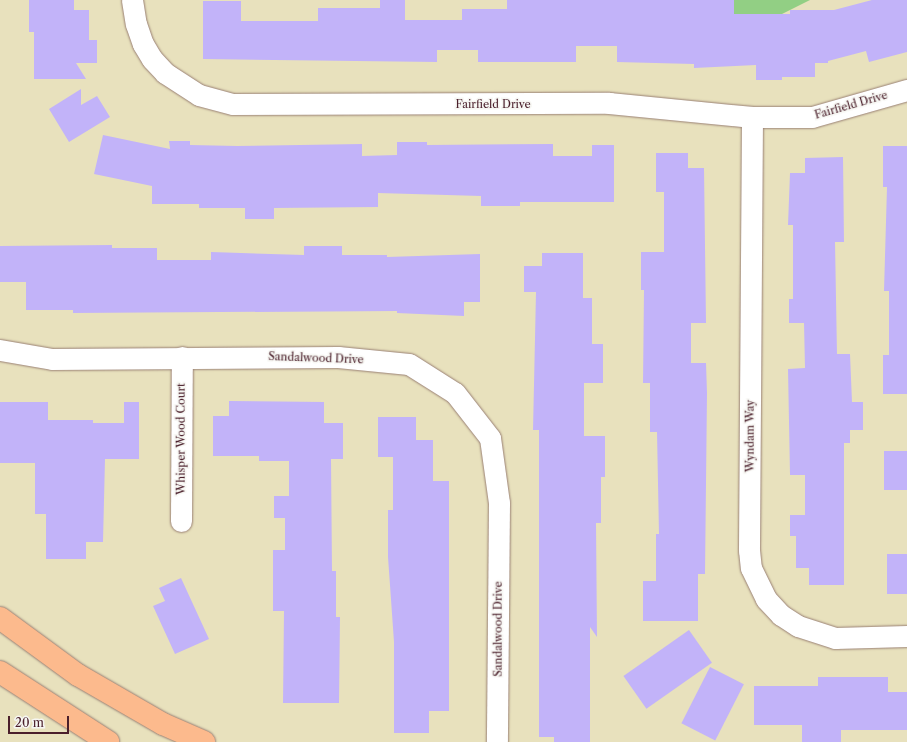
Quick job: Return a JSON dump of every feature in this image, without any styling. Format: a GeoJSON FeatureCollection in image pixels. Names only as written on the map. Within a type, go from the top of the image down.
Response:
{"type":"FeatureCollection","features":[{"type":"Feature","properties":{"kind":"main road"},"geometry":{"type":"LineString","coordinates":[[0,618],[78,675],[163,724],[204,742]]}},
{"type":"Feature","properties":{"kind":"main road"},"geometry":{"type":"LineString","coordinates":[[0,672],[108,742]]}},
{"type":"Feature","properties":{"kind":"street","name":"Fairfield Drive"},"geometry":{"type":"LineString","coordinates":[[132,0],[136,24],[143,44],[152,59],[165,73],[198,95],[233,104],[609,103],[752,117],[812,117],[907,90]]}},
{"type":"Feature","properties":{"kind":"street","name":"Wyndam Way"},"geometry":{"type":"LineString","coordinates":[[752,117],[749,550],[751,568],[766,599],[781,615],[798,626],[835,638],[907,636]]}},
{"type":"Feature","properties":{"kind":"street","name":"Sandalwood Drive"},"geometry":{"type":"LineString","coordinates":[[0,350],[52,359],[338,357],[409,364],[455,393],[490,438],[499,503],[497,742]]}},
{"type":"Feature","properties":{"kind":"street","name":"Whisper Wood Court"},"geometry":{"type":"LineString","coordinates":[[181,520],[182,357]]}},
{"type":"Feature","properties":{"kind":"green space"},"geometry":{"type":"Polygon","coordinates":[[[542,0],[810,0],[770,20],[542,0]]]}},
{"type":"Feature","properties":{"kind":"building"},"geometry":{"type":"Polygon","coordinates":[[[29,0],[74,0],[74,10],[89,10],[89,40],[97,40],[97,63],[76,63],[86,79],[34,79],[34,32],[29,32],[29,0]]]}},
{"type":"Feature","properties":{"kind":"building"},"geometry":{"type":"Polygon","coordinates":[[[380,0],[405,0],[405,20],[462,20],[462,9],[507,9],[507,0],[734,0],[734,14],[790,14],[790,10],[834,10],[872,0],[907,0],[907,52],[869,62],[866,51],[828,61],[828,63],[815,63],[815,77],[782,77],[782,80],[756,80],[756,65],[694,68],[694,64],[617,62],[617,46],[576,46],[576,62],[478,62],[478,50],[437,50],[437,62],[203,59],[203,1],[241,1],[241,21],[318,21],[318,8],[380,8],[380,0]]]}},
{"type":"Feature","properties":{"kind":"building"},"geometry":{"type":"Polygon","coordinates":[[[81,89],[81,105],[97,96],[110,117],[69,142],[49,109],[81,89]]]}},
{"type":"Feature","properties":{"kind":"building"},"geometry":{"type":"Polygon","coordinates":[[[103,135],[170,149],[169,141],[190,141],[190,145],[237,146],[362,144],[362,156],[397,155],[397,142],[427,142],[427,145],[553,144],[553,156],[592,156],[592,145],[614,145],[614,202],[520,202],[520,206],[481,206],[481,196],[378,193],[378,207],[274,208],[274,219],[245,219],[245,208],[199,208],[199,204],[152,204],[152,186],[94,174],[103,135]]]}},
{"type":"Feature","properties":{"kind":"building"},"geometry":{"type":"Polygon","coordinates":[[[883,146],[907,146],[907,394],[883,394],[883,355],[889,355],[889,291],[884,291],[887,187],[883,187],[883,146]]]}},
{"type":"Feature","properties":{"kind":"building"},"geometry":{"type":"Polygon","coordinates":[[[656,153],[688,153],[688,168],[704,168],[706,323],[691,323],[691,363],[706,363],[707,393],[705,574],[698,574],[698,621],[643,621],[643,581],[656,581],[656,534],[659,534],[657,432],[650,432],[650,383],[643,383],[644,290],[641,290],[641,252],[664,252],[664,192],[656,192],[656,153]]]}},
{"type":"Feature","properties":{"kind":"building"},"geometry":{"type":"Polygon","coordinates":[[[843,157],[844,242],[835,242],[837,354],[850,354],[852,402],[863,402],[863,430],[850,430],[850,443],[844,443],[844,585],[809,585],[809,568],[796,568],[796,536],[790,536],[790,515],[805,515],[805,475],[790,475],[788,369],[805,368],[804,323],[789,323],[789,299],[793,299],[793,225],[788,225],[790,173],[805,173],[805,158],[843,157]]]}},
{"type":"Feature","properties":{"kind":"building"},"geometry":{"type":"Polygon","coordinates":[[[112,245],[112,248],[157,248],[157,260],[211,260],[211,252],[304,255],[304,246],[342,246],[342,255],[387,255],[387,257],[480,254],[480,302],[464,302],[464,316],[397,313],[397,311],[73,313],[73,310],[26,310],[26,282],[0,282],[0,246],[112,245]]]}},
{"type":"Feature","properties":{"kind":"building"},"geometry":{"type":"Polygon","coordinates":[[[542,253],[583,253],[583,298],[592,298],[592,344],[603,344],[603,383],[584,383],[584,436],[605,436],[605,477],[601,477],[601,523],[596,523],[597,637],[590,627],[590,742],[554,742],[554,737],[539,737],[539,430],[533,430],[536,292],[524,292],[524,266],[542,266],[542,253]]]}},
{"type":"Feature","properties":{"kind":"building"},"geometry":{"type":"Polygon","coordinates":[[[229,401],[324,402],[324,423],[343,423],[343,459],[331,459],[332,571],[336,571],[336,617],[340,617],[339,703],[283,703],[284,611],[273,611],[273,550],[285,550],[285,518],[274,518],[274,496],[289,496],[289,461],[259,461],[259,456],[213,456],[213,416],[229,416],[229,401]]]}},
{"type":"Feature","properties":{"kind":"building"},"geometry":{"type":"Polygon","coordinates":[[[0,402],[48,402],[48,420],[93,420],[93,423],[124,423],[124,402],[139,402],[139,459],[105,459],[103,542],[86,542],[86,559],[46,559],[46,514],[35,514],[35,463],[0,463],[0,402]]]}},
{"type":"Feature","properties":{"kind":"building"},"geometry":{"type":"Polygon","coordinates":[[[378,417],[416,417],[416,440],[433,440],[433,481],[449,481],[449,711],[429,711],[429,733],[394,733],[394,642],[388,557],[388,510],[393,510],[393,457],[378,457],[378,417]]]}},
{"type":"Feature","properties":{"kind":"building"},"geometry":{"type":"Polygon","coordinates":[[[884,451],[907,451],[907,490],[884,490],[884,451]]]}},
{"type":"Feature","properties":{"kind":"building"},"geometry":{"type":"Polygon","coordinates":[[[887,554],[907,554],[907,594],[887,594],[887,554]]]}},
{"type":"Feature","properties":{"kind":"building"},"geometry":{"type":"Polygon","coordinates":[[[181,578],[209,639],[175,654],[153,606],[165,601],[159,588],[181,578]]]}},
{"type":"Feature","properties":{"kind":"building"},"geometry":{"type":"Polygon","coordinates":[[[689,630],[712,663],[646,709],[623,676],[689,630]]]}},
{"type":"Feature","properties":{"kind":"building"},"geometry":{"type":"Polygon","coordinates":[[[710,667],[744,684],[715,740],[681,723],[710,667]]]}},
{"type":"Feature","properties":{"kind":"building"},"geometry":{"type":"Polygon","coordinates":[[[818,677],[888,677],[888,692],[907,692],[907,730],[841,730],[841,742],[802,742],[802,725],[754,725],[754,686],[818,686],[818,677]]]}}]}
